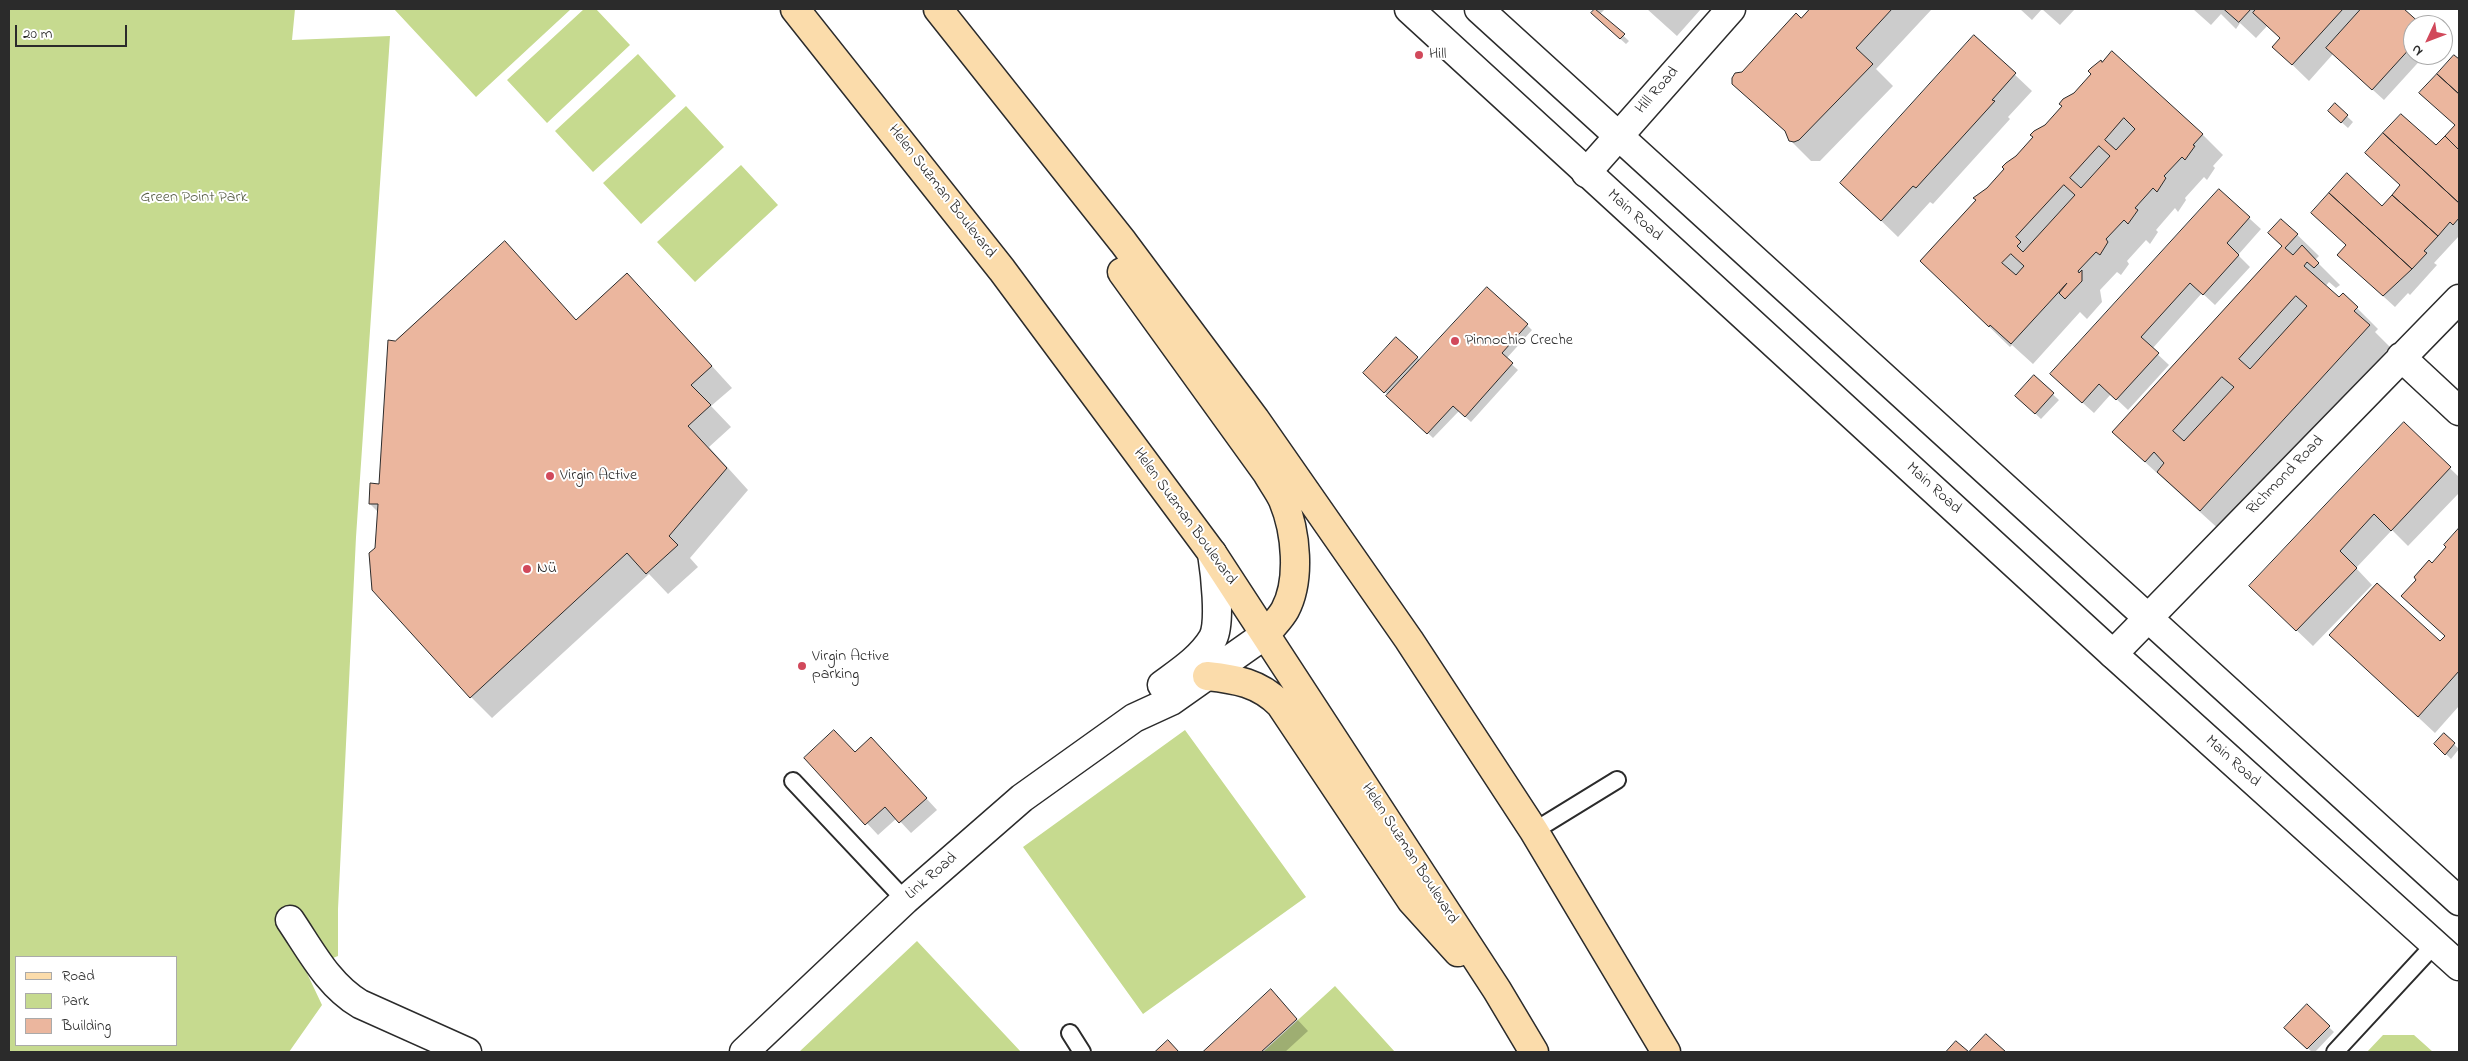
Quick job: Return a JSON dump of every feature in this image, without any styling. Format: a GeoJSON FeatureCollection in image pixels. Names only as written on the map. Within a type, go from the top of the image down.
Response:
{"type":"FeatureCollection","features":[{"type":"Feature","properties":{"kind":"main road","name":"Helen Suzman Boulevard"},"geometry":{"type":"LineString","coordinates":[[795,9],[1002,270],[1212,553],[1497,990],[1534,1052]]}},
{"type":"Feature","properties":{"kind":"main road"},"geometry":{"type":"LineString","coordinates":[[938,9],[1123,242],[1255,419],[1410,640],[1534,832],[1666,1052]]}},
{"type":"Feature","properties":{"kind":"main road","name":"Main Road"},"geometry":{"type":"LineString","coordinates":[[1409,9],[2113,654],[2459,966]]}},
{"type":"Feature","properties":{"kind":"main road"},"geometry":{"type":"LineString","coordinates":[[1479,9],[2459,902]]}},
{"type":"Feature","properties":{"kind":"main road","name":"Hill Road"},"geometry":{"type":"LineString","coordinates":[[1586,173],[1731,9]]}},
{"type":"Feature","properties":{"kind":"main road"},"geometry":{"type":"LineString","coordinates":[[995,79],[1087,225],[1221,408],[1282,500],[1293,538],[1294,563],[1291,596],[1284,611],[1266,634]]}},
{"type":"Feature","properties":{"kind":"main road","name":"Richmond Road"},"geometry":{"type":"LineString","coordinates":[[2113,654],[2459,299]]}},
{"type":"Feature","properties":{"kind":"main road"},"geometry":{"type":"LineString","coordinates":[[2401,357],[2459,411]]}},
{"type":"Feature","properties":{"kind":"main road","name":"Link Road"},"geometry":{"type":"LineString","coordinates":[[1134,718],[1160,686],[1191,664],[1214,636],[1216,593],[1212,553]]}},
{"type":"Feature","properties":{"kind":"main road","name":"Link Road"},"geometry":{"type":"LineString","coordinates":[[744,1052],[905,900],[1022,798],[1134,718],[1171,701],[1266,634]]}},
{"type":"Feature","properties":{"kind":"main road"},"geometry":{"type":"LineString","coordinates":[[1207,676],[1250,683],[1270,694],[1280,704],[1411,900],[1435,929],[1497,990]]}},
{"type":"Feature","properties":{"kind":"main road"},"geometry":{"type":"LineString","coordinates":[[290,920],[331,981],[344,994],[360,1004],[466,1052]]}},
{"type":"Feature","properties":{"kind":"lane"},"geometry":{"type":"LineString","coordinates":[[1534,832],[1617,780]]}},
{"type":"Feature","properties":{"kind":"lane"},"geometry":{"type":"LineString","coordinates":[[793,781],[905,900]]}},
{"type":"Feature","properties":{"kind":"lane"},"geometry":{"type":"LineString","coordinates":[[2335,1052],[2435,944]]}},
{"type":"Feature","properties":{"kind":"lane"},"geometry":{"type":"LineString","coordinates":[[1070,1033],[1082,1052]]}},
{"type":"Feature","properties":{"kind":"green space","name":"Green Point Park"},"geometry":{"type":"Polygon","coordinates":[[[9,9],[295,9],[292,40],[390,36],[356,537],[338,909],[338,956],[305,969],[322,1005],[289,1052],[9,1052],[9,9]]]}},
{"type":"Feature","properties":{"kind":"green space"},"geometry":{"type":"Polygon","coordinates":[[[394,9],[571,9],[476,97],[394,9]]]}},
{"type":"Feature","properties":{"kind":"green space"},"geometry":{"type":"Polygon","coordinates":[[[584,9],[596,9],[630,45],[547,123],[507,80],[584,9]]]}},
{"type":"Feature","properties":{"kind":"green space"},"geometry":{"type":"Polygon","coordinates":[[[638,54],[676,96],[593,172],[555,131],[638,54]]]}},
{"type":"Feature","properties":{"kind":"green space"},"geometry":{"type":"Polygon","coordinates":[[[686,106],[724,147],[641,224],[603,183],[686,106]]]}},
{"type":"Feature","properties":{"kind":"green space"},"geometry":{"type":"Polygon","coordinates":[[[741,165],[778,205],[695,282],[657,242],[741,165]]]}},
{"type":"Feature","properties":{"kind":"green space"},"geometry":{"type":"Polygon","coordinates":[[[1185,730],[1306,897],[1143,1014],[1023,847],[1185,730]]]}},
{"type":"Feature","properties":{"kind":"green space"},"geometry":{"type":"Polygon","coordinates":[[[917,941],[1021,1052],[799,1052],[917,941]]]}},
{"type":"Feature","properties":{"kind":"green space"},"geometry":{"type":"Polygon","coordinates":[[[1335,986],[1395,1052],[1263,1052],[1335,986]]]}},
{"type":"Feature","properties":{"kind":"green space"},"geometry":{"type":"Polygon","coordinates":[[[2383,1035],[2414,1035],[2433,1052],[2367,1052],[2383,1035]]]}},
{"type":"Feature","properties":{"kind":"building"},"geometry":{"type":"Polygon","coordinates":[[[1595,9],[1625,34],[1620,39],[1591,13],[1595,9]]]}},
{"type":"Feature","properties":{"kind":"building"},"geometry":{"type":"Polygon","coordinates":[[[1810,9],[1892,9],[1856,48],[1873,64],[1799,140],[1794,142],[1789,141],[1785,131],[1732,84],[1732,78],[1735,73],[1742,72],[1796,13],[1801,18],[1810,9]]]}},
{"type":"Feature","properties":{"kind":"building"},"geometry":{"type":"Polygon","coordinates":[[[2224,9],[2251,9],[2239,22],[2224,9]]]}},
{"type":"Feature","properties":{"kind":"building"},"geometry":{"type":"Polygon","coordinates":[[[2256,9],[2343,9],[2292,65],[2272,47],[2280,38],[2253,13],[2256,9]]]}},
{"type":"Feature","properties":{"kind":"building"},"geometry":{"type":"Polygon","coordinates":[[[2361,9],[2404,9],[2411,15],[2403,15],[2403,56],[2372,90],[2326,48],[2361,9]]]}},
{"type":"Feature","properties":{"kind":"building"},"geometry":{"type":"Polygon","coordinates":[[[1974,35],[2016,73],[1992,100],[1995,101],[1916,188],[1913,186],[1881,221],[1840,183],[1974,35]]]}},
{"type":"Feature","properties":{"kind":"building"},"geometry":{"type":"Polygon","coordinates":[[[2112,51],[2203,134],[2193,145],[2195,146],[2185,160],[2182,157],[2164,176],[2166,178],[2157,192],[2153,188],[2135,208],[2138,210],[2128,224],[2124,220],[2106,239],[2108,242],[2100,255],[2096,252],[2078,271],[2079,273],[2082,270],[2082,281],[2065,299],[2059,293],[2067,283],[2011,344],[1990,325],[1989,327],[1920,261],[1976,200],[1973,198],[1987,188],[2004,169],[2002,167],[2016,156],[2033,137],[2030,135],[2045,125],[2062,106],[2059,104],[2063,99],[2074,93],[2091,74],[2088,71],[2101,60],[2102,62],[2112,51]],[[2124,118],[2105,140],[2116,150],[2135,129],[2124,118]],[[2099,146],[2070,178],[2081,188],[2110,156],[2099,146]],[[2064,185],[2016,237],[2021,242],[2017,246],[2023,252],[2075,195],[2064,185]],[[2011,254],[2002,263],[2016,275],[2024,266],[2011,254]]]}},
{"type":"Feature","properties":{"kind":"building"},"geometry":{"type":"Polygon","coordinates":[[[2453,56],[2459,59],[2459,94],[2437,74],[2445,65],[2453,65],[2453,56]]]}},
{"type":"Feature","properties":{"kind":"building"},"geometry":{"type":"Polygon","coordinates":[[[2437,74],[2459,94],[2459,150],[2445,136],[2455,125],[2419,93],[2437,74]]]}},
{"type":"Feature","properties":{"kind":"building"},"geometry":{"type":"Polygon","coordinates":[[[2335,103],[2348,115],[2341,123],[2328,111],[2335,103]]]}},
{"type":"Feature","properties":{"kind":"building"},"geometry":{"type":"Polygon","coordinates":[[[2401,114],[2436,145],[2445,136],[2459,150],[2459,203],[2383,133],[2401,114]]]}},
{"type":"Feature","properties":{"kind":"building"},"geometry":{"type":"Polygon","coordinates":[[[2383,133],[2459,203],[2459,218],[2453,225],[2450,222],[2438,236],[2392,195],[2400,185],[2365,153],[2383,133]]]}},
{"type":"Feature","properties":{"kind":"building"},"geometry":{"type":"Polygon","coordinates":[[[2347,173],[2382,206],[2392,195],[2438,236],[2424,251],[2427,253],[2412,269],[2329,193],[2347,173]]]}},
{"type":"Feature","properties":{"kind":"building"},"geometry":{"type":"Polygon","coordinates":[[[2219,189],[2250,217],[2227,243],[2239,255],[2203,295],[2190,283],[2141,337],[2159,353],[2116,400],[2099,384],[2082,403],[2050,374],[2219,189]]]}},
{"type":"Feature","properties":{"kind":"building"},"geometry":{"type":"Polygon","coordinates":[[[2329,193],[2412,269],[2383,296],[2337,255],[2346,245],[2311,213],[2329,193]]]}},
{"type":"Feature","properties":{"kind":"building"},"geometry":{"type":"Polygon","coordinates":[[[2281,219],[2298,234],[2285,248],[2293,255],[2302,245],[2319,263],[2314,268],[2307,262],[2304,266],[2339,297],[2343,293],[2358,307],[2354,311],[2370,325],[2200,511],[2157,472],[2164,463],[2154,452],[2145,462],[2112,432],[2282,246],[2268,233],[2281,219]],[[2296,296],[2239,359],[2250,369],[2307,306],[2296,296]],[[2222,377],[2173,431],[2184,441],[2234,387],[2222,377]]]}},
{"type":"Feature","properties":{"kind":"building","name":"Virgin Active"},"geometry":{"type":"Polygon","coordinates":[[[505,241],[576,320],[627,273],[712,366],[691,385],[711,405],[688,426],[727,468],[669,536],[678,545],[646,574],[627,553],[470,698],[372,590],[369,553],[375,548],[378,504],[369,504],[370,483],[379,484],[388,340],[395,341],[505,241]]]}},
{"type":"Feature","properties":{"kind":"building"},"geometry":{"type":"Polygon","coordinates":[[[1487,287],[1528,324],[1502,353],[1513,363],[1465,417],[1453,406],[1427,434],[1386,396],[1487,287]]]}},
{"type":"Feature","properties":{"kind":"building"},"geometry":{"type":"Polygon","coordinates":[[[1396,337],[1418,357],[1384,393],[1363,373],[1396,337]]]}},
{"type":"Feature","properties":{"kind":"building"},"geometry":{"type":"Polygon","coordinates":[[[2034,375],[2054,393],[2035,414],[2015,396],[2034,375]]]}},
{"type":"Feature","properties":{"kind":"building"},"geometry":{"type":"Polygon","coordinates":[[[2404,422],[2451,467],[2391,531],[2374,514],[2340,551],[2357,568],[2296,631],[2249,586],[2404,422]]]}},
{"type":"Feature","properties":{"kind":"building"},"geometry":{"type":"Polygon","coordinates":[[[2459,528],[2459,671],[2418,717],[2329,635],[2377,583],[2440,641],[2445,636],[2401,596],[2416,580],[2414,577],[2429,560],[2432,563],[2446,547],[2444,545],[2459,528]]]}},
{"type":"Feature","properties":{"kind":"building"},"geometry":{"type":"Polygon","coordinates":[[[834,730],[855,752],[871,737],[927,798],[899,823],[885,807],[865,825],[804,758],[834,730]]]}},
{"type":"Feature","properties":{"kind":"building"},"geometry":{"type":"Polygon","coordinates":[[[2444,733],[2455,743],[2445,755],[2434,744],[2444,733]]]}},
{"type":"Feature","properties":{"kind":"building"},"geometry":{"type":"Polygon","coordinates":[[[1271,989],[1297,1019],[1261,1052],[1203,1052],[1271,989]]]}},
{"type":"Feature","properties":{"kind":"building"},"geometry":{"type":"Polygon","coordinates":[[[2307,1004],[2330,1026],[2307,1049],[2284,1028],[2307,1004]]]}},
{"type":"Feature","properties":{"kind":"building"},"geometry":{"type":"Polygon","coordinates":[[[1986,1034],[2006,1052],[1969,1052],[1986,1034]]]}},
{"type":"Feature","properties":{"kind":"building"},"geometry":{"type":"Polygon","coordinates":[[[1168,1040],[1179,1052],[1155,1052],[1168,1040]]]}},
{"type":"Feature","properties":{"kind":"building"},"geometry":{"type":"Polygon","coordinates":[[[1956,1041],[1969,1052],[1946,1052],[1956,1041]]]}},
{"type":"Feature","properties":{"kind":"place","name":"Hill"},"geometry":{"type":"Point","coordinates":[1419,55]}},
{"type":"Feature","properties":{"kind":"place","name":"Pinnochio Creche"},"geometry":{"type":"Point","coordinates":[1455,341]}},
{"type":"Feature","properties":{"kind":"place","name":"Virgin Active"},"geometry":{"type":"Point","coordinates":[550,476]}},
{"type":"Feature","properties":{"kind":"place","name":"Nü"},"geometry":{"type":"Point","coordinates":[527,569]}},
{"type":"Feature","properties":{"kind":"place","name":"Virgin Active parking"},"geometry":{"type":"Point","coordinates":[802,666]}}]}
